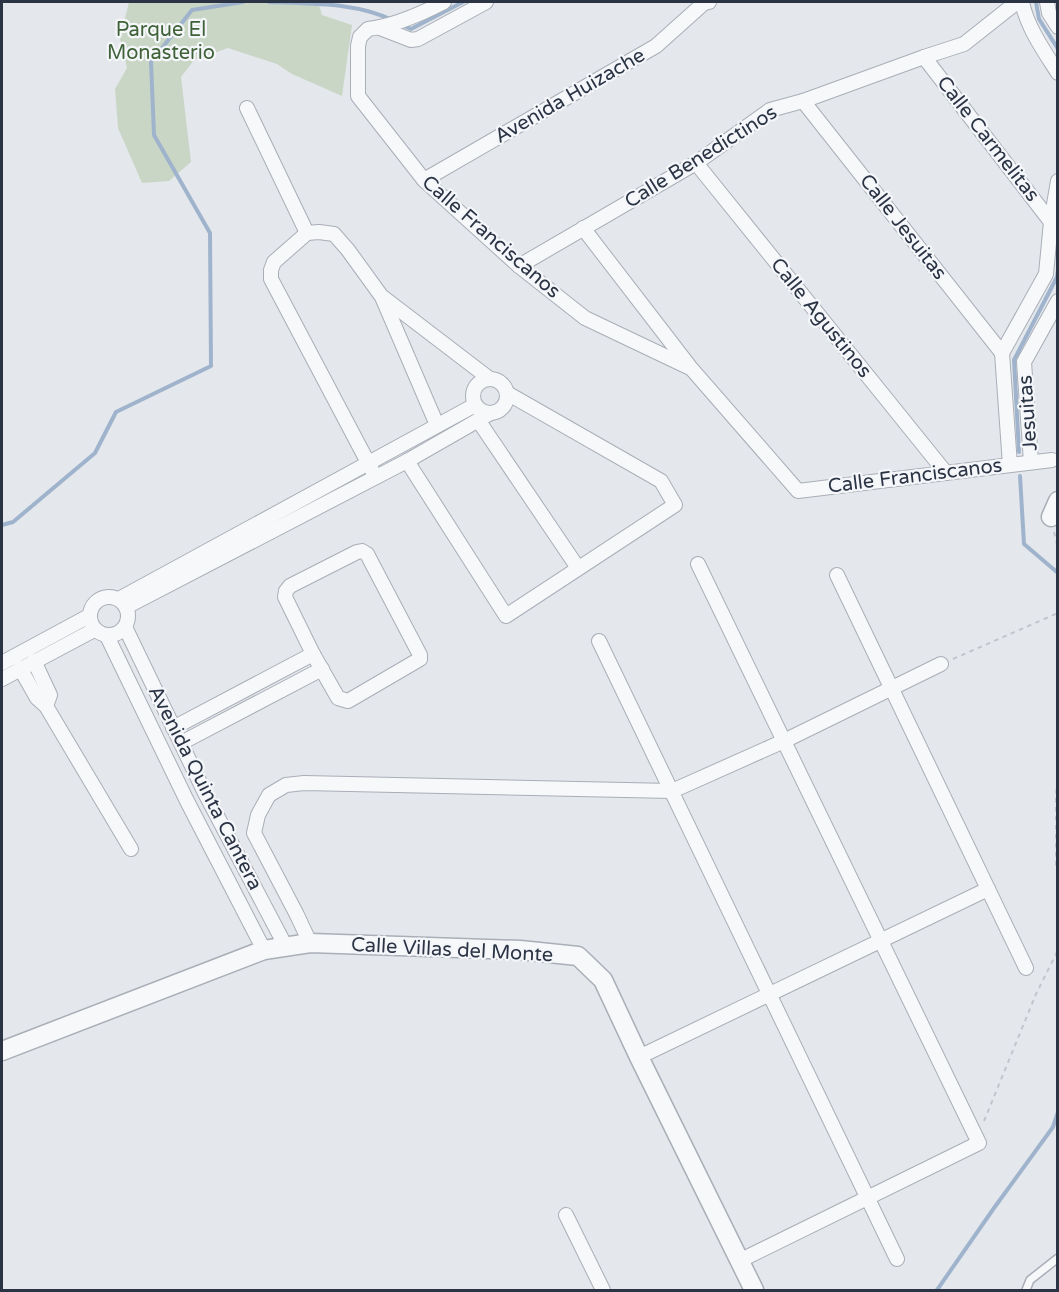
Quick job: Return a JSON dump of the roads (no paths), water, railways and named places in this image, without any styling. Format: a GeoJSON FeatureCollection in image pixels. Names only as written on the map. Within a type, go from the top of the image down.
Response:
{"type":"FeatureCollection","features":[{"type":"Feature","properties":{"kind":"street"},"geometry":{"type":"LineString","coordinates":[[383,27],[426,12],[444,2]]}},
{"type":"Feature","properties":{"kind":"street"},"geometry":{"type":"LineString","coordinates":[[383,27],[411,40],[418,39],[486,2]]}},
{"type":"Feature","properties":{"kind":"street","name":"Avenida Huizache"},"geometry":{"type":"LineString","coordinates":[[424,180],[656,46],[704,3],[709,2]]}},
{"type":"Feature","properties":{"kind":"street","name":"Calle Benedictinos"},"geometry":{"type":"LineString","coordinates":[[519,266],[696,163],[770,110],[803,101],[964,44],[1017,2]]}},
{"type":"Feature","properties":{"kind":"street"},"geometry":{"type":"LineString","coordinates":[[1022,2],[1036,38],[1058,73]]}},
{"type":"Feature","properties":{"kind":"street"},"geometry":{"type":"LineString","coordinates":[[1047,2],[1049,13],[1058,27]]}},
{"type":"Feature","properties":{"kind":"street","name":"Calle Franciscanos"},"geometry":{"type":"LineString","coordinates":[[383,27],[368,29],[360,38],[358,96],[424,180],[519,266],[585,318],[690,368]]}},
{"type":"Feature","properties":{"kind":"street","name":"Calle Carmelitas"},"geometry":{"type":"LineString","coordinates":[[924,57],[1051,222]]}},
{"type":"Feature","properties":{"kind":"street","name":"Calle Jesuitas"},"geometry":{"type":"LineString","coordinates":[[803,101],[1002,353]]}},
{"type":"Feature","properties":{"kind":"street"},"geometry":{"type":"LineString","coordinates":[[247,108],[307,233]]}},
{"type":"Feature","properties":{"kind":"street","name":"Calle Agustinos"},"geometry":{"type":"LineString","coordinates":[[696,163],[946,473]]}},
{"type":"Feature","properties":{"kind":"street","name":"Jesuitas"},"geometry":{"type":"LineString","coordinates":[[1010,465],[1002,353],[1046,274],[1058,181]]}},
{"type":"Feature","properties":{"kind":"street","name":"Calle Franciscanos"},"geometry":{"type":"LineString","coordinates":[[583,228],[690,368],[798,491],[1052,460]]}},
{"type":"Feature","properties":{"kind":"street"},"geometry":{"type":"LineString","coordinates":[[376,477],[271,279],[274,262],[307,233],[333,234],[348,250],[382,297],[437,426]]}},
{"type":"Feature","properties":{"kind":"street"},"geometry":{"type":"LineString","coordinates":[[382,297],[490,379],[501,383],[507,393],[661,481],[675,505],[506,616],[407,461]]}},
{"type":"Feature","properties":{"kind":"street","name":"Jesuitas"},"geometry":{"type":"LineString","coordinates":[[1031,462],[1024,362],[1058,301]]}},
{"type":"Feature","properties":{"kind":"street"},"geometry":{"type":"LineString","coordinates":[[490,379],[479,383],[475,388],[473,399],[475,405],[578,568]]}},
{"type":"Feature","properties":{"kind":"street"},"geometry":{"type":"LineString","coordinates":[[122,603],[289,515],[376,477],[483,417],[501,410],[507,399],[507,393]]}},
{"type":"Feature","properties":{"kind":"street"},"geometry":{"type":"LineString","coordinates":[[289,515],[370,464],[475,405]]}},
{"type":"Feature","properties":{"kind":"street"},"geometry":{"type":"LineString","coordinates":[[362,551],[367,554],[420,655],[420,659],[348,701],[338,698],[314,654],[285,597],[286,591],[290,586],[362,551]]}},
{"type":"Feature","properties":{"kind":"street"},"geometry":{"type":"LineString","coordinates":[[698,564],[979,1143],[739,1261]]}},
{"type":"Feature","properties":{"kind":"street"},"geometry":{"type":"LineString","coordinates":[[837,575],[1026,968]]}},
{"type":"Feature","properties":{"kind":"street"},"geometry":{"type":"LineString","coordinates":[[110,597],[122,603],[129,617],[125,627],[117,634],[107,636],[91,623],[92,606],[100,599],[110,597]]}},
{"type":"Feature","properties":{"kind":"street"},"geometry":{"type":"LineString","coordinates":[[2,679],[34,661],[91,623]]}},
{"type":"Feature","properties":{"kind":"street"},"geometry":{"type":"LineString","coordinates":[[2,663],[91,623]]}},
{"type":"Feature","properties":{"kind":"street","name":"Avenida Quinta Cantera"},"geometry":{"type":"LineString","coordinates":[[125,627],[205,793],[286,947]]}},
{"type":"Feature","properties":{"kind":"street","name":"Avenida Quinta Cantera"},"geometry":{"type":"LineString","coordinates":[[107,636],[187,801],[264,950]]}},
{"type":"Feature","properties":{"kind":"street"},"geometry":{"type":"LineString","coordinates":[[599,641],[897,1259]]}},
{"type":"Feature","properties":{"kind":"street"},"geometry":{"type":"LineString","coordinates":[[173,728],[314,654]]}},
{"type":"Feature","properties":{"kind":"street"},"geometry":{"type":"LineString","coordinates":[[34,661],[50,695],[46,705]]}},
{"type":"Feature","properties":{"kind":"street"},"geometry":{"type":"LineString","coordinates":[[310,944],[254,833],[258,815],[269,795],[286,785],[304,783],[672,791],[784,741],[941,664]]}},
{"type":"Feature","properties":{"kind":"street"},"geometry":{"type":"LineString","coordinates":[[20,668],[37,698],[46,705],[131,849]]}},
{"type":"Feature","properties":{"kind":"street"},"geometry":{"type":"LineString","coordinates":[[181,743],[322,669]]}},
{"type":"Feature","properties":{"kind":"street"},"geometry":{"type":"LineString","coordinates":[[639,1057],[988,889]]}},
{"type":"Feature","properties":{"kind":"street","name":"Calle Villas del Monte"},"geometry":{"type":"LineString","coordinates":[[2,1051],[264,950],[310,944],[520,950],[578,956],[603,980],[754,1290]]}},
{"type":"Feature","properties":{"kind":"street"},"geometry":{"type":"LineString","coordinates":[[566,1215],[603,1290]]}},
{"type":"Feature","properties":{"kind":"lane"},"geometry":{"type":"LineString","coordinates":[[1026,1290],[1030,1280],[1058,1258]]}},
{"type":"Feature","properties":{"kind":"waterway"},"geometry":{"type":"LineString","coordinates":[[2,525],[13,522],[95,453],[116,412],[211,366],[210,233],[154,135],[151,62],[192,10],[243,2]]}},
{"type":"Feature","properties":{"kind":"waterway"},"geometry":{"type":"LineString","coordinates":[[269,2],[348,7],[392,20]]}},
{"type":"Feature","properties":{"kind":"waterway"},"geometry":{"type":"LineString","coordinates":[[402,25],[411,29],[463,2]]}},
{"type":"Feature","properties":{"kind":"waterway"},"geometry":{"type":"LineString","coordinates":[[1036,2],[1039,19],[1058,49]]}},
{"type":"Feature","properties":{"kind":"waterway"},"geometry":{"type":"LineString","coordinates":[[1019,452],[1014,360],[1057,277],[1058,270]]}},
{"type":"Feature","properties":{"kind":"waterway"},"geometry":{"type":"LineString","coordinates":[[1020,476],[1024,544],[1058,573]]}},
{"type":"Feature","properties":{"kind":"waterway"},"geometry":{"type":"LineString","coordinates":[[937,1290],[1053,1127],[1058,1112]]}},
{"type":"Feature","properties":{"kind":"park label","name":"Parque El Monasterio"},"geometry":{"type":"Point","coordinates":[161,42]}}]}
